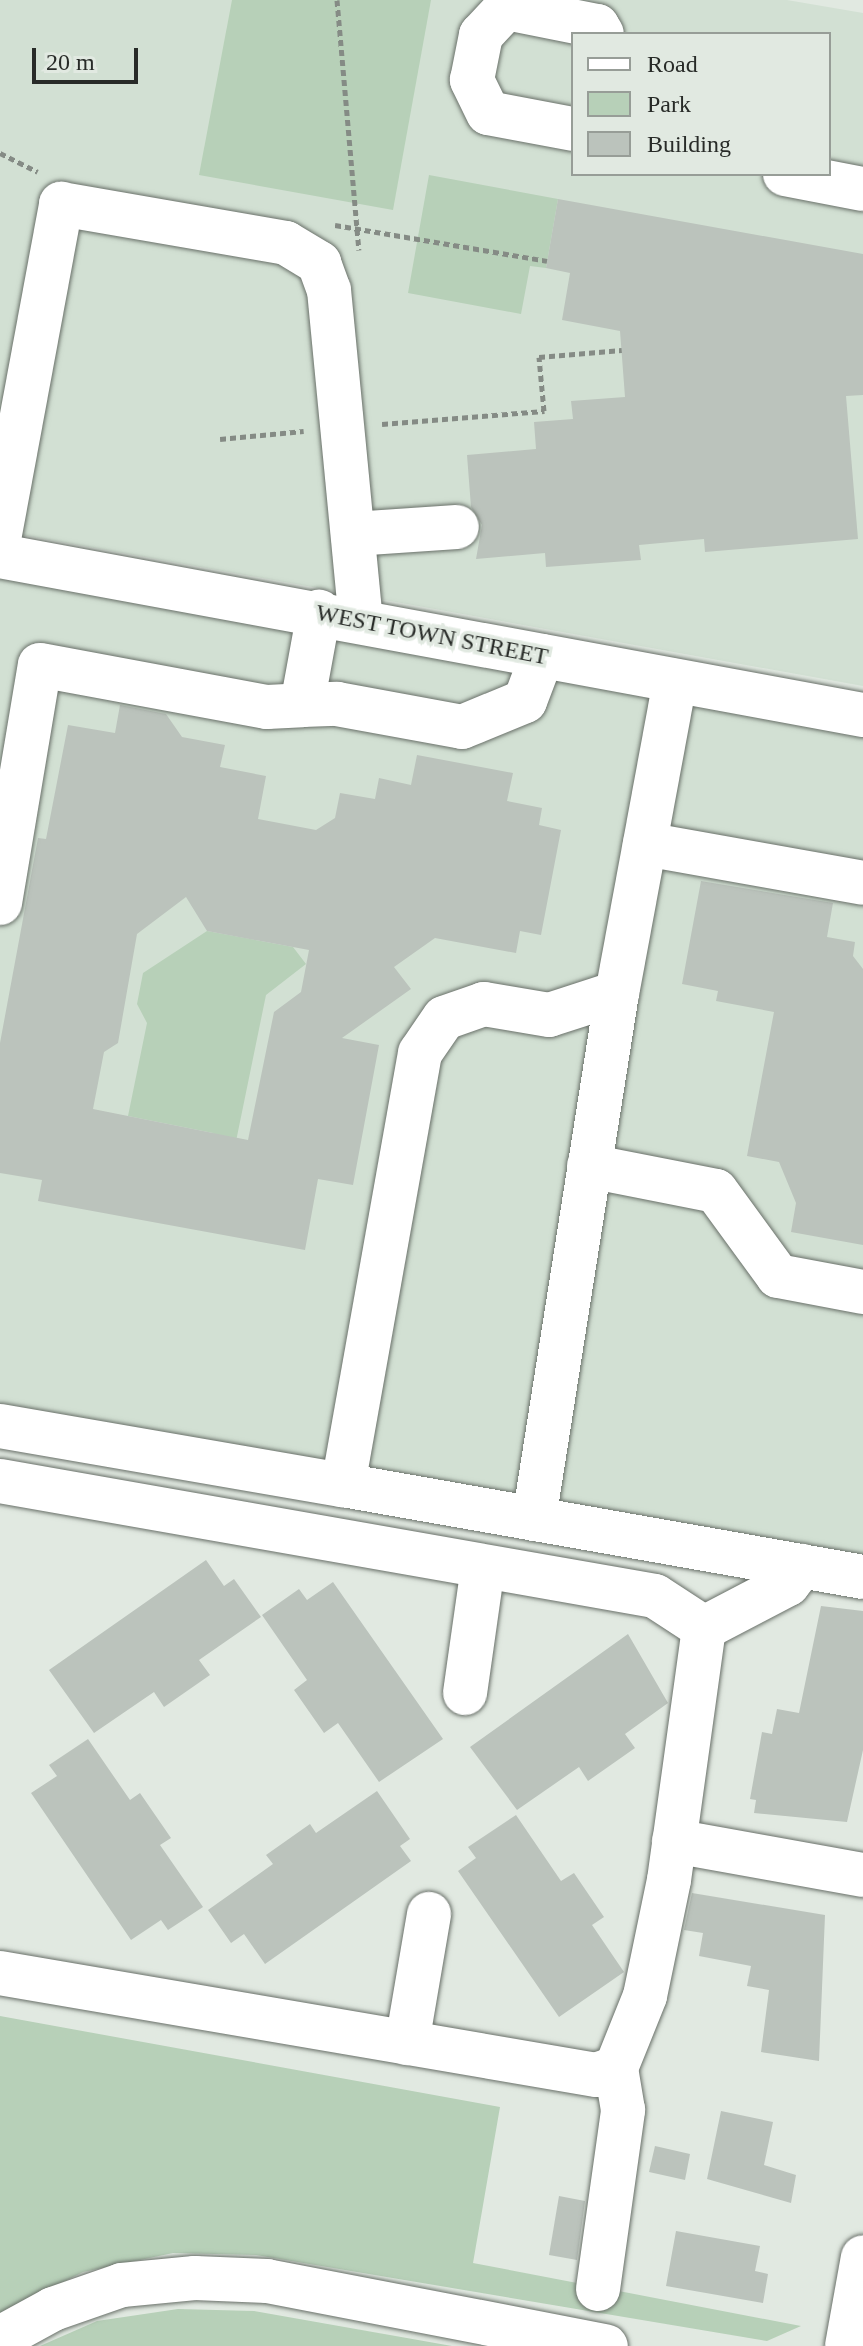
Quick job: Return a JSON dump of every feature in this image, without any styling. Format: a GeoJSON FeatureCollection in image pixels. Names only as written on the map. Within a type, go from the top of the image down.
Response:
{"type":"FeatureCollection","features":[{"type":"Feature","properties":{"kind":"main road"},"geometry":{"type":"LineString","coordinates":[[571,129],[488,113],[472,80],[481,35],[506,8],[597,26],[601,32]]}},
{"type":"Feature","properties":{"kind":"main road"},"geometry":{"type":"LineString","coordinates":[[795,176],[863,189]]}},
{"type":"Feature","properties":{"kind":"main road"},"geometry":{"type":"LineString","coordinates":[[0,534],[61,204],[304,249],[329,290],[358,419],[353,534],[340,616],[302,705]]}},
{"type":"Feature","properties":{"kind":"main road"},"geometry":{"type":"LineString","coordinates":[[353,534],[457,527]]}},
{"type":"Feature","properties":{"kind":"main road","name":"WEST TOWN STREET"},"geometry":{"type":"LineString","coordinates":[[0,556],[340,616],[863,715]]}},
{"type":"Feature","properties":{"kind":"main road"},"geometry":{"type":"LineString","coordinates":[[0,903],[40,665],[267,707],[337,704],[462,727],[525,701],[542,656]]}},
{"type":"Feature","properties":{"kind":"main road"},"geometry":{"type":"LineString","coordinates":[[534,1519],[617,993],[675,681]]}},
{"type":"Feature","properties":{"kind":"main road"},"geometry":{"type":"LineString","coordinates":[[645,844],[863,883]]}},
{"type":"Feature","properties":{"kind":"main road"},"geometry":{"type":"LineString","coordinates":[[343,1485],[420,1053],[444,1018],[484,1004],[549,1015],[617,993]]}},
{"type":"Feature","properties":{"kind":"main road"},"geometry":{"type":"LineString","coordinates":[[589,1166],[716,1191],[778,1276],[863,1292]]}},
{"type":"Feature","properties":{"kind":"main road"},"geometry":{"type":"LineString","coordinates":[[0,1426],[863,1577]]}},
{"type":"Feature","properties":{"kind":"main road"},"geometry":{"type":"LineString","coordinates":[[0,1481],[655,1596],[704,1628]]}},
{"type":"Feature","properties":{"kind":"main road"},"geometry":{"type":"LineString","coordinates":[[704,1628],[788,1584],[802,1566]]}},
{"type":"Feature","properties":{"kind":"main road"},"geometry":{"type":"LineString","coordinates":[[465,1693],[483,1567]]}},
{"type":"Feature","properties":{"kind":"main road"},"geometry":{"type":"LineString","coordinates":[[598,2289],[623,2110],[616,2068],[645,1996],[674,1841],[704,1628]]}},
{"type":"Feature","properties":{"kind":"main road"},"geometry":{"type":"LineString","coordinates":[[674,1841],[863,1875]]}},
{"type":"Feature","properties":{"kind":"main road"},"geometry":{"type":"LineString","coordinates":[[407,2043],[429,1914]]}},
{"type":"Feature","properties":{"kind":"main road"},"geometry":{"type":"LineString","coordinates":[[0,1973],[596,2075],[616,2068]]}},
{"type":"Feature","properties":{"kind":"main road"},"geometry":{"type":"LineString","coordinates":[[847,2346],[863,2257]]}},
{"type":"Feature","properties":{"kind":"main road"},"geometry":{"type":"LineString","coordinates":[[0,2338],[122,2285],[195,2278],[267,2281],[606,2346]]}},
{"type":"Feature","properties":{"kind":"path"},"geometry":{"type":"LineString","coordinates":[[337,0],[360,258]]}},
{"type":"Feature","properties":{"kind":"path"},"geometry":{"type":"LineString","coordinates":[[220,439],[358,419],[374,425],[544,411],[539,357],[622,350]]}},
{"type":"Feature","properties":{"kind":"shaded area"},"geometry":{"type":"Polygon","coordinates":[[[0,0],[787,0],[863,13],[863,686],[0,531],[0,0]]]}},
{"type":"Feature","properties":{"kind":"shaded area"},"geometry":{"type":"Polygon","coordinates":[[[0,576],[863,733],[863,1598],[0,1444],[0,576]]]}},
{"type":"Feature","properties":{"kind":"green space"},"geometry":{"type":"Polygon","coordinates":[[[232,0],[431,0],[393,210],[199,175],[232,0]]]}},
{"type":"Feature","properties":{"kind":"green space"},"geometry":{"type":"Polygon","coordinates":[[[429,175],[558,199],[546,268],[530,266],[521,314],[408,293],[429,175]]]}},
{"type":"Feature","properties":{"kind":"green space"},"geometry":{"type":"Polygon","coordinates":[[[207,931],[293,947],[306,964],[266,995],[234,1151],[213,1133],[128,1116],[147,1023],[137,1004],[143,973],[207,931]]]}},
{"type":"Feature","properties":{"kind":"green space"},"geometry":{"type":"Polygon","coordinates":[[[0,2016],[500,2107],[473,2263],[801,2326],[767,2341],[256,2255],[173,2253],[83,2272],[0,2314],[0,2016]]]}},
{"type":"Feature","properties":{"kind":"green space"},"geometry":{"type":"Polygon","coordinates":[[[178,2309],[254,2311],[452,2346],[40,2346],[97,2321],[178,2309]]]}},
{"type":"Feature","properties":{"kind":"building"},"geometry":{"type":"Polygon","coordinates":[[[558,199],[863,254],[863,395],[846,396],[858,539],[705,552],[704,539],[639,545],[641,560],[546,567],[545,553],[476,559],[482,525],[471,507],[467,455],[536,449],[534,422],[573,419],[571,401],[625,397],[620,331],[562,320],[570,273],[546,268],[558,199]]]}},
{"type":"Feature","properties":{"kind":"building"},"geometry":{"type":"Polygon","coordinates":[[[120,705],[166,714],[182,737],[225,745],[220,767],[266,776],[258,819],[316,830],[335,818],[340,793],[375,799],[379,778],[411,785],[417,755],[513,773],[507,801],[542,808],[539,825],[561,830],[541,935],[520,931],[516,953],[435,938],[394,967],[411,989],[342,1038],[379,1045],[353,1185],[318,1179],[305,1250],[38,1201],[42,1180],[0,1173],[0,1043],[38,838],[46,839],[68,725],[115,733],[120,705]],[[186,897],[137,934],[118,1043],[104,1052],[93,1109],[248,1140],[274,1012],[301,992],[309,950],[207,931],[186,897]]]}},
{"type":"Feature","properties":{"kind":"building"},"geometry":{"type":"Polygon","coordinates":[[[701,881],[833,903],[827,937],[855,942],[853,956],[863,969],[863,1245],[791,1232],[796,1203],[779,1162],[747,1156],[774,1012],[716,1001],[718,991],[682,984],[701,881]]]}},
{"type":"Feature","properties":{"kind":"building"},"geometry":{"type":"Polygon","coordinates":[[[206,1560],[224,1586],[234,1579],[261,1617],[199,1660],[210,1675],[164,1707],[154,1692],[94,1733],[49,1670],[206,1560]]]}},
{"type":"Feature","properties":{"kind":"building"},"geometry":{"type":"Polygon","coordinates":[[[333,1582],[443,1739],[379,1782],[338,1723],[324,1733],[294,1690],[307,1680],[262,1615],[299,1589],[307,1600],[333,1582]]]}},
{"type":"Feature","properties":{"kind":"building"},"geometry":{"type":"Polygon","coordinates":[[[821,1606],[863,1611],[863,1750],[847,1822],[754,1813],[756,1800],[750,1799],[762,1732],[772,1734],[777,1709],[799,1713],[821,1606]]]}},
{"type":"Feature","properties":{"kind":"building"},"geometry":{"type":"Polygon","coordinates":[[[628,1634],[668,1703],[625,1734],[635,1748],[588,1781],[579,1767],[517,1810],[470,1747],[628,1634]]]}},
{"type":"Feature","properties":{"kind":"building"},"geometry":{"type":"Polygon","coordinates":[[[88,1739],[130,1800],[140,1793],[171,1838],[160,1845],[203,1907],[168,1930],[161,1920],[131,1940],[31,1793],[57,1776],[49,1765],[88,1739]]]}},
{"type":"Feature","properties":{"kind":"building"},"geometry":{"type":"Polygon","coordinates":[[[377,1791],[410,1839],[400,1846],[411,1861],[265,1964],[244,1934],[231,1943],[208,1910],[273,1864],[266,1855],[310,1824],[316,1833],[377,1791]]]}},
{"type":"Feature","properties":{"kind":"building"},"geometry":{"type":"Polygon","coordinates":[[[516,1815],[561,1881],[574,1873],[604,1917],[592,1925],[624,1972],[559,2017],[458,1871],[476,1858],[468,1847],[516,1815]]]}},
{"type":"Feature","properties":{"kind":"building"},"geometry":{"type":"Polygon","coordinates":[[[692,1893],[825,1915],[819,2061],[761,2052],[769,1990],[747,1986],[751,1966],[699,1956],[703,1933],[684,1930],[692,1893]]]}},
{"type":"Feature","properties":{"kind":"building"},"geometry":{"type":"Polygon","coordinates":[[[721,2111],[773,2122],[764,2165],[796,2175],[791,2203],[707,2179],[721,2111]]]}},
{"type":"Feature","properties":{"kind":"building"},"geometry":{"type":"Polygon","coordinates":[[[655,2146],[690,2154],[685,2180],[649,2172],[655,2146]]]}},
{"type":"Feature","properties":{"kind":"building"},"geometry":{"type":"Polygon","coordinates":[[[559,2196],[585,2201],[577,2260],[549,2255],[559,2196]]]}},
{"type":"Feature","properties":{"kind":"building"},"geometry":{"type":"Polygon","coordinates":[[[676,2231],[760,2246],[755,2271],[768,2274],[763,2303],[666,2286],[676,2231]]]}}]}
